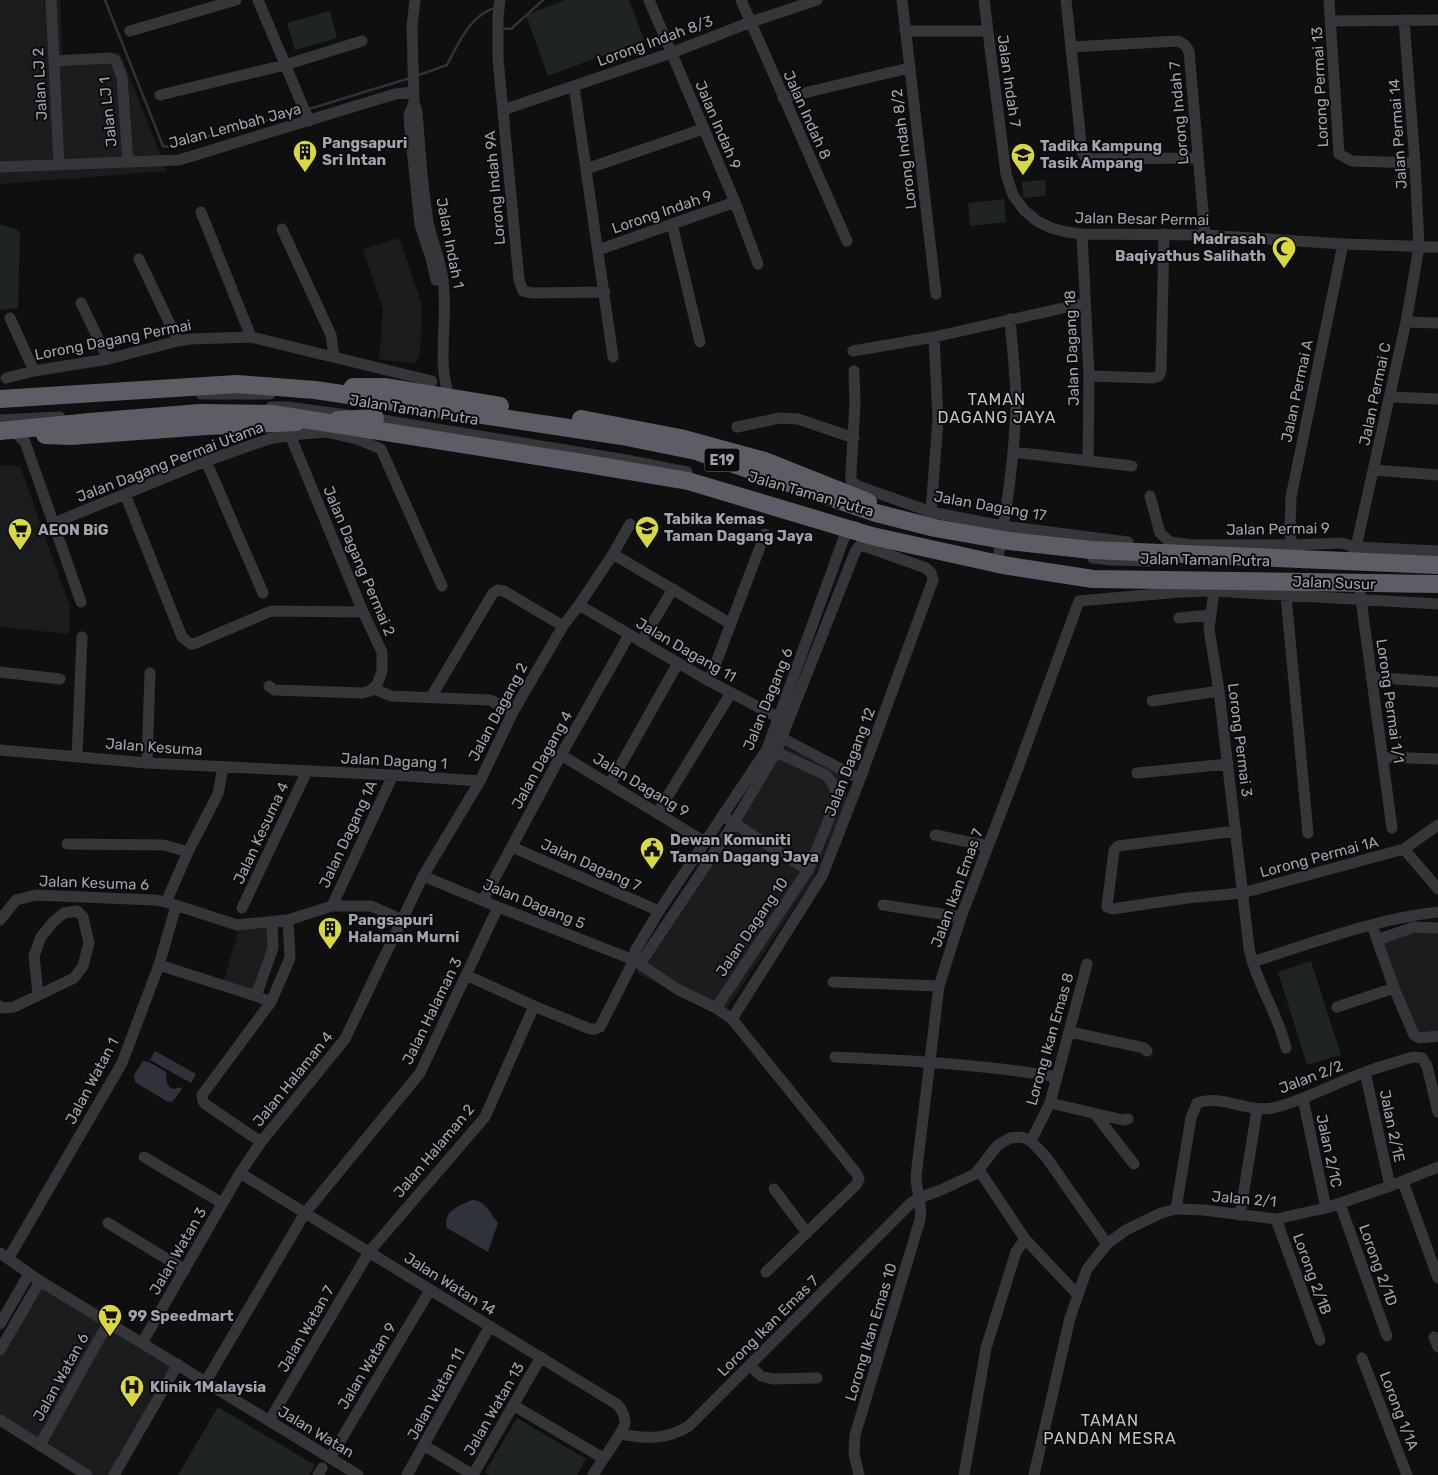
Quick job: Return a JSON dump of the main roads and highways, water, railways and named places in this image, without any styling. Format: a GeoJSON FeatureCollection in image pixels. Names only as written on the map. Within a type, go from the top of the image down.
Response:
{"type":"FeatureCollection","features":[{"type":"Feature","properties":{"kind":"highway","name":"E19"},"geometry":{"type":"LineString","coordinates":[[0,400],[237,384],[315,390],[622,436],[687,449],[876,513],[935,528],[1008,541],[1091,550],[1438,565]]}},
{"type":"Feature","properties":{"kind":"highway"},"geometry":{"type":"LineString","coordinates":[[315,390],[344,386],[384,387],[582,418],[670,436],[765,460],[804,476],[932,520]]}},
{"type":"Feature","properties":{"kind":"highway","name":"E19"},"geometry":{"type":"LineString","coordinates":[[0,432],[200,413],[272,414],[588,464],[688,482],[872,536],[1003,565],[1093,579],[1438,584]]}},
{"type":"Feature","properties":{"kind":"highway"},"geometry":{"type":"LineString","coordinates":[[0,432],[71,436],[206,426],[374,418]]}},
{"type":"Feature","properties":{"kind":"highway"},"geometry":{"type":"LineString","coordinates":[[692,459],[726,459],[804,476]]}},
{"type":"Feature","properties":{"kind":"waterway"},"geometry":{"type":"LineString","coordinates":[[105,0],[163,146],[169,147],[300,111]]}},
{"type":"Feature","properties":{"kind":"waterway"},"geometry":{"type":"LineString","coordinates":[[501,28],[511,29],[543,0]]}},
{"type":"Feature","properties":{"kind":"waterway"},"geometry":{"type":"LineString","coordinates":[[419,75],[447,65],[466,31],[478,17],[495,8]]}},
{"type":"Feature","properties":{"kind":"waterway"},"geometry":{"type":"LineString","coordinates":[[309,109],[410,78]]}},
{"type":"Feature","properties":{"kind":"place","name":"Pangsapuri Sri Intan"},"geometry":{"type":"Point","coordinates":[305,173]}},
{"type":"Feature","properties":{"kind":"place","name":"Tadika Kampung Tasik Ampang"},"geometry":{"type":"Point","coordinates":[1023,176]}},
{"type":"Feature","properties":{"kind":"place","name":"Madrasah Baqiyathus Salihath"},"geometry":{"type":"Point","coordinates":[1284,269]}},
{"type":"Feature","properties":{"kind":"place","name":"Tabika Kemas Taman Dagang Jaya"},"geometry":{"type":"Point","coordinates":[647,549]}},
{"type":"Feature","properties":{"kind":"place","name":"AEON BiG"},"geometry":{"type":"Point","coordinates":[20,551]}},
{"type":"Feature","properties":{"kind":"place","name":"Dewan Komuniti Taman Dagang Jaya"},"geometry":{"type":"Point","coordinates":[652,870]}},
{"type":"Feature","properties":{"kind":"place","name":"Pangsapuri Halaman Murni"},"geometry":{"type":"Point","coordinates":[330,950]}},
{"type":"Feature","properties":{"kind":"place","name":"99 Speedmart"},"geometry":{"type":"Point","coordinates":[110,1337]}},
{"type":"Feature","properties":{"kind":"place","name":"Klinik 1Malaysia"},"geometry":{"type":"Point","coordinates":[132,1408]}},
{"type":"Feature","properties":{"kind":"district","name":"TAMAN DAGANG JAYA"},"geometry":{"type":"Point","coordinates":[997,408]}},
{"type":"Feature","properties":{"kind":"district","name":"TAMAN PANDAN MESRA"},"geometry":{"type":"Point","coordinates":[1110,1429]}}]}
